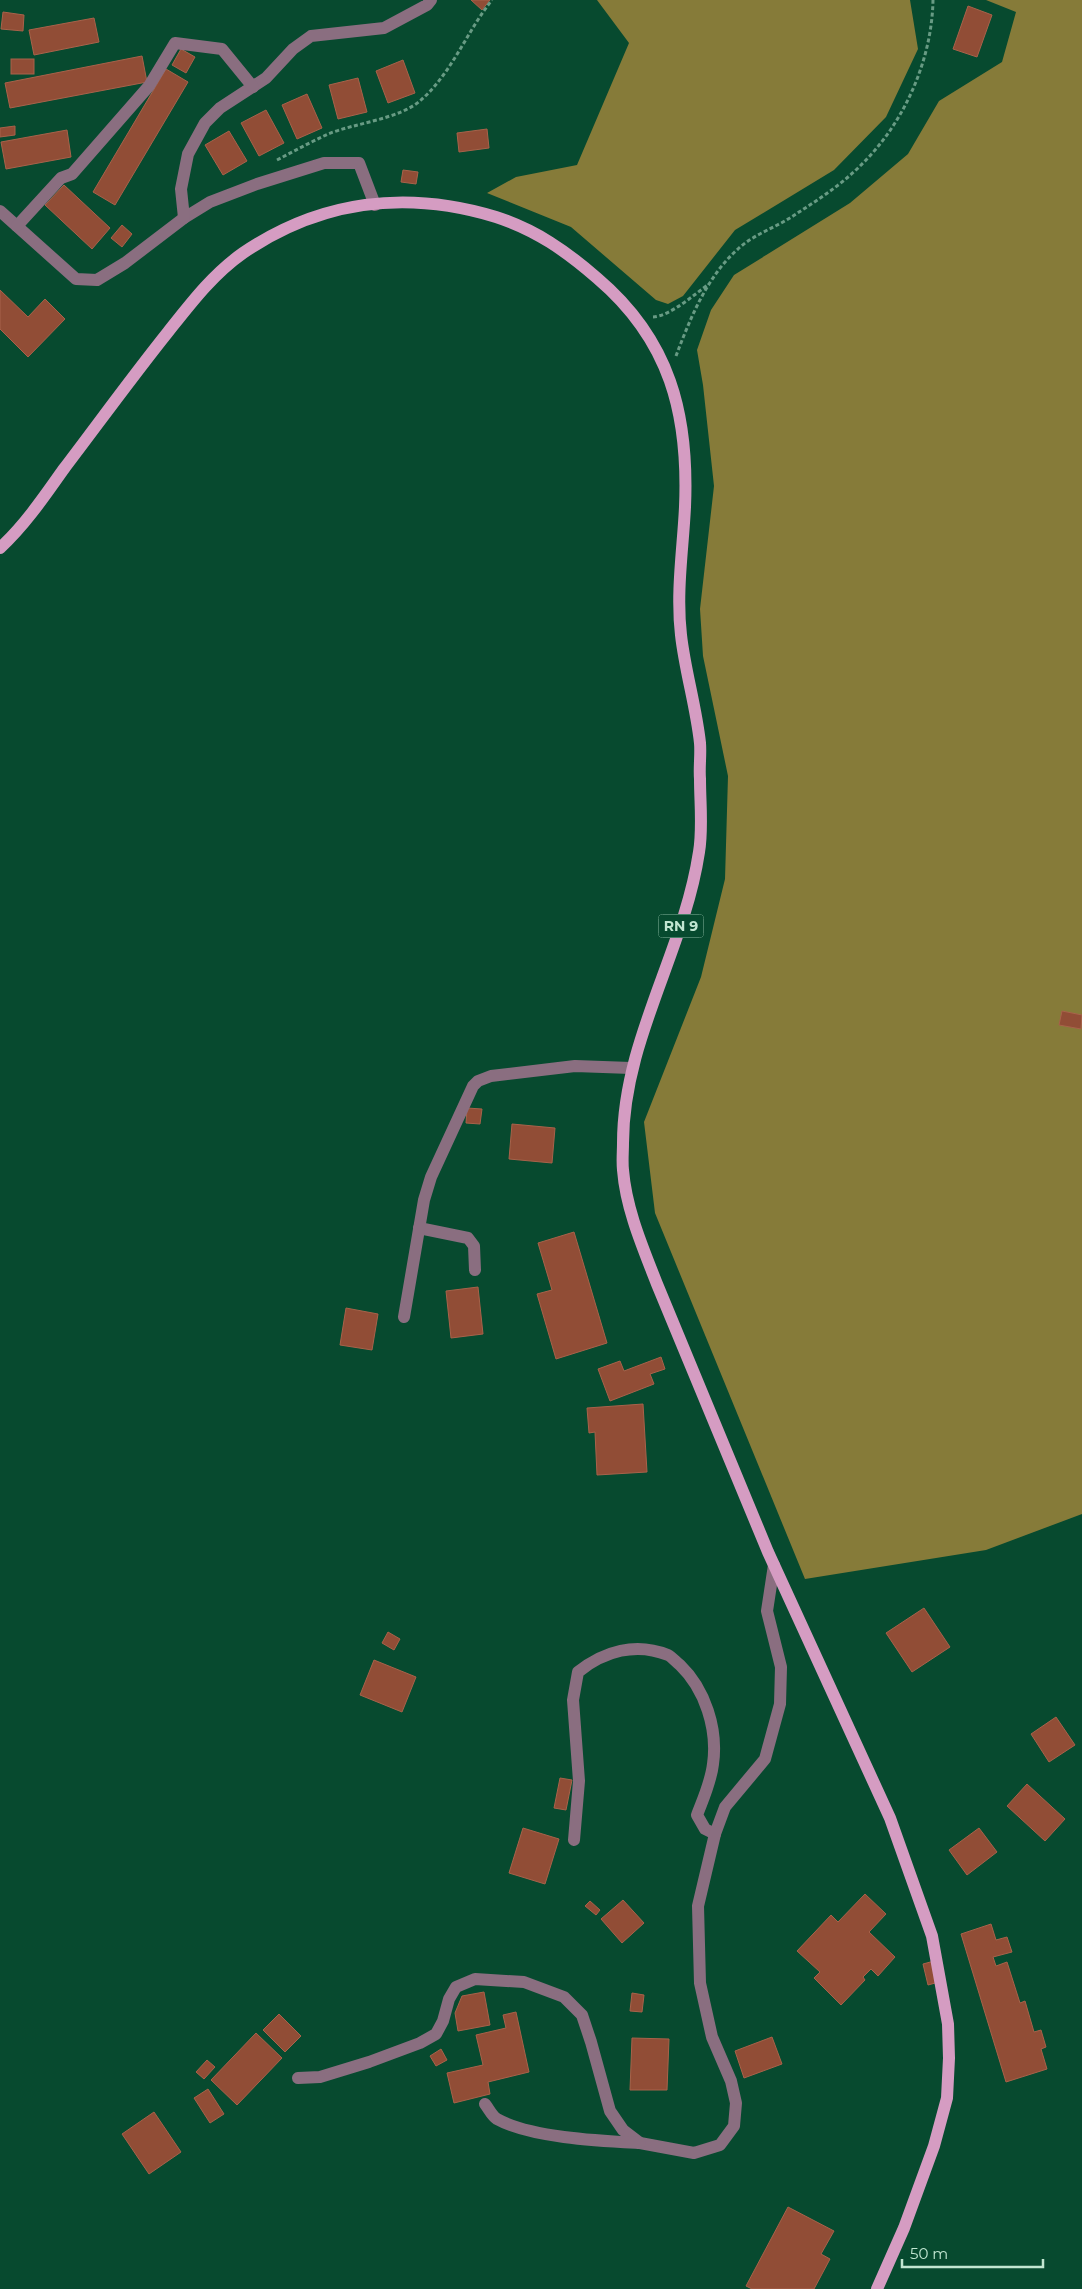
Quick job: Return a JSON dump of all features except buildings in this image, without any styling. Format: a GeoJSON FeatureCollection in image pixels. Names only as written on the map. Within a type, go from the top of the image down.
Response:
{"type":"FeatureCollection","features":[{"type":"Feature","properties":{"kind":"main road","name":"RN 9"},"geometry":{"type":"LineString","coordinates":[[0,548],[47,493],[152,352],[214,276],[239,255],[274,233],[305,218],[351,206],[434,203],[471,210],[510,222],[538,234],[566,252],[611,290],[654,341],[676,394],[684,445],[685,508],[679,606],[680,635],[700,746],[700,850],[686,912],[648,1016],[632,1068],[623,1122],[622,1169],[635,1221],[656,1284],[774,1566],[890,1818],[932,1936],[948,2024],[949,2058],[944,2108],[934,2146],[904,2228],[877,2289]]}},
{"type":"Feature","properties":{"kind":"street"},"geometry":{"type":"LineString","coordinates":[[184,218],[181,189],[188,154],[205,123],[220,108],[266,78],[293,48],[311,36],[384,28],[426,5],[431,0]]}},
{"type":"Feature","properties":{"kind":"street"},"geometry":{"type":"LineString","coordinates":[[17,226],[61,178],[72,174],[143,93],[176,43],[222,50],[253,86]]}},
{"type":"Feature","properties":{"kind":"street"},"geometry":{"type":"LineString","coordinates":[[0,211],[76,279],[97,280],[125,263],[184,218],[210,202],[257,184],[324,163],[359,163],[375,205]]}},
{"type":"Feature","properties":{"kind":"street"},"geometry":{"type":"LineString","coordinates":[[404,1317],[424,1200],[431,1177],[469,1092],[478,1081],[492,1076],[575,1066],[594,1065],[632,1068]]}},
{"type":"Feature","properties":{"kind":"street"},"geometry":{"type":"LineString","coordinates":[[419,1228],[468,1238],[474,1246],[475,1270]]}},
{"type":"Feature","properties":{"kind":"street"},"geometry":{"type":"LineString","coordinates":[[486,2104],[496,2118],[518,2128],[589,2140],[640,2143],[694,2153],[720,2145],[734,2126],[736,2103],[731,2081],[712,2037],[700,1983],[698,1906],[715,1834],[725,1807],[765,1759],[780,1704],[781,1667],[767,1611],[774,1566]]}},
{"type":"Feature","properties":{"kind":"street"},"geometry":{"type":"LineString","coordinates":[[574,1840],[579,1781],[573,1700],[578,1672],[594,1659],[613,1652],[640,1649],[669,1656],[688,1673],[706,1704],[713,1734],[713,1763],[706,1792],[696,1815],[705,1829],[715,1834]]}},
{"type":"Feature","properties":{"kind":"street"},"geometry":{"type":"LineString","coordinates":[[298,2078],[328,2075],[412,2046],[436,2034],[443,2021],[449,1999],[456,1987],[475,1979],[524,1982],[564,1997],[582,2015],[610,2111],[622,2130],[640,2143]]}},
{"type":"Feature","properties":{"kind":"path"},"geometry":{"type":"LineString","coordinates":[[276,160],[329,134],[390,116],[420,102],[436,86],[476,20],[492,0]]}},
{"type":"Feature","properties":{"kind":"path"},"geometry":{"type":"LineString","coordinates":[[669,374],[688,323],[721,266],[738,248],[757,234],[791,218],[834,188],[860,166],[883,139],[906,105],[921,68],[932,24],[933,0]]}},
{"type":"Feature","properties":{"kind":"path"},"geometry":{"type":"LineString","coordinates":[[634,315],[655,317],[661,315],[683,303],[712,282]]}},
{"type":"Feature","properties":{"kind":"shaded area"},"geometry":{"type":"Polygon","coordinates":[[[597,0],[910,0],[918,49],[886,117],[834,170],[735,230],[683,296],[668,304],[656,300],[571,227],[487,193],[516,177],[577,165],[629,43],[597,0]]]}},
{"type":"Feature","properties":{"kind":"shaded area"},"geometry":{"type":"Polygon","coordinates":[[[986,0],[1082,0],[1082,1514],[986,1550],[805,1579],[655,1213],[644,1122],[701,977],[725,879],[728,776],[703,656],[700,609],[714,486],[703,385],[697,350],[711,310],[734,275],[850,203],[908,154],[939,101],[1002,62],[1016,12],[986,0]]]}}]}
